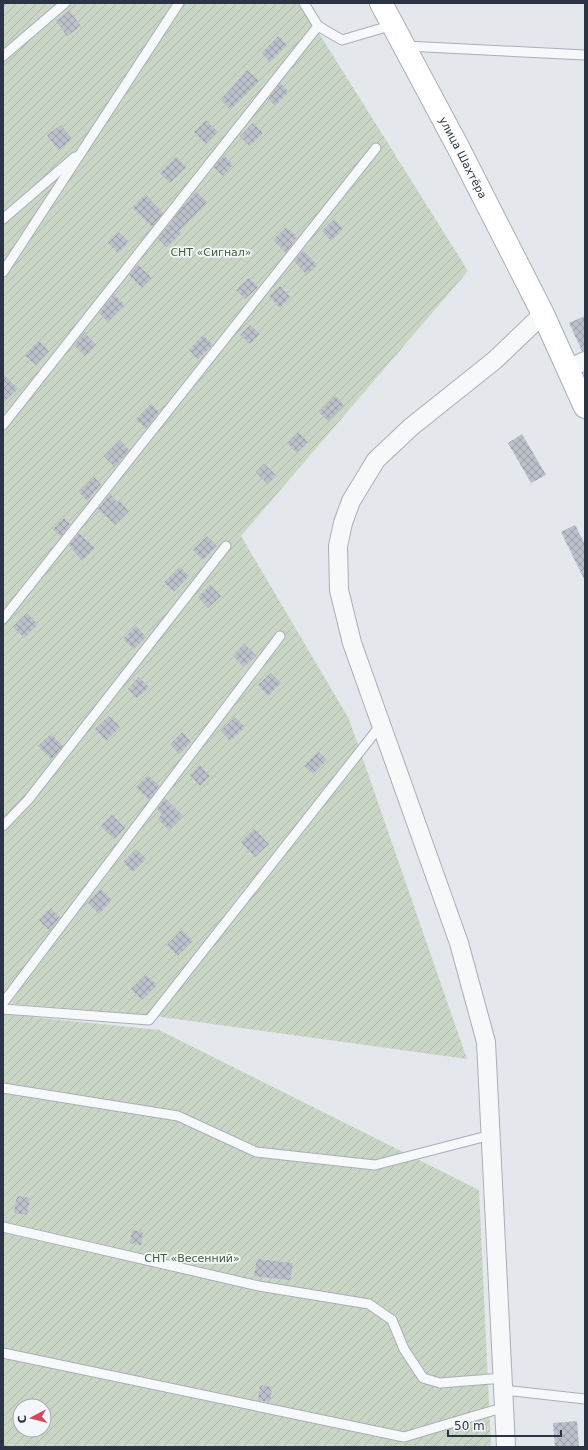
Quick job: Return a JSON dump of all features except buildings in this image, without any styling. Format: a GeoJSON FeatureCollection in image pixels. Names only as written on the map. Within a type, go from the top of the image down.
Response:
{"type":"FeatureCollection","features":[{"type":"Feature","properties":{"kind":"main road","name":"улица Шахтёра"},"geometry":{"type":"LineString","coordinates":[[381,3],[543,314],[576,365],[585,407]]}},
{"type":"Feature","properties":{"kind":"street"},"geometry":{"type":"LineString","coordinates":[[506,1447],[486,1042],[459,943],[380,726],[352,643],[339,590],[338,546],[342,523],[350,501],[376,460],[411,427],[495,360],[543,314]]}},
{"type":"Feature","properties":{"kind":"lane"},"geometry":{"type":"LineString","coordinates":[[3,56],[65,3]]}},
{"type":"Feature","properties":{"kind":"lane"},"geometry":{"type":"LineString","coordinates":[[3,272],[179,3]]}},
{"type":"Feature","properties":{"kind":"lane"},"geometry":{"type":"LineString","coordinates":[[304,3],[318,26],[342,40],[393,25]]}},
{"type":"Feature","properties":{"kind":"lane"},"geometry":{"type":"LineString","coordinates":[[3,425],[318,26]]}},
{"type":"Feature","properties":{"kind":"lane"},"geometry":{"type":"LineString","coordinates":[[404,46],[585,54]]}},
{"type":"Feature","properties":{"kind":"lane"},"geometry":{"type":"LineString","coordinates":[[3,619],[376,148]]}},
{"type":"Feature","properties":{"kind":"lane"},"geometry":{"type":"LineString","coordinates":[[3,219],[83,150]]}},
{"type":"Feature","properties":{"kind":"lane"},"geometry":{"type":"LineString","coordinates":[[3,826],[28,800],[226,546]]}},
{"type":"Feature","properties":{"kind":"lane"},"geometry":{"type":"LineString","coordinates":[[3,1003],[280,636]]}},
{"type":"Feature","properties":{"kind":"lane"},"geometry":{"type":"LineString","coordinates":[[3,1009],[149,1020],[380,726]]}},
{"type":"Feature","properties":{"kind":"lane"},"geometry":{"type":"LineString","coordinates":[[3,1088],[178,1116],[256,1152],[375,1165],[491,1135]]}},
{"type":"Feature","properties":{"kind":"lane"},"geometry":{"type":"LineString","coordinates":[[3,1227],[258,1286],[369,1304],[392,1320],[404,1350],[423,1378],[440,1383],[504,1392],[585,1399]]}},
{"type":"Feature","properties":{"kind":"lane"},"geometry":{"type":"LineString","coordinates":[[3,1353],[404,1437],[504,1392]]}},
{"type":"Feature","properties":{"kind":"green space","name":"СНТ «Сигнал»"},"geometry":{"type":"Polygon","coordinates":[[[3,3],[300,3],[468,271],[241,536],[349,719],[467,1059],[147,1015],[3,1003],[3,3]]]}},
{"type":"Feature","properties":{"kind":"green space","name":"СНТ «Весенний»"},"geometry":{"type":"Polygon","coordinates":[[[3,1014],[159,1030],[479,1190],[491,1447],[3,1447],[3,1014]]]}}]}
